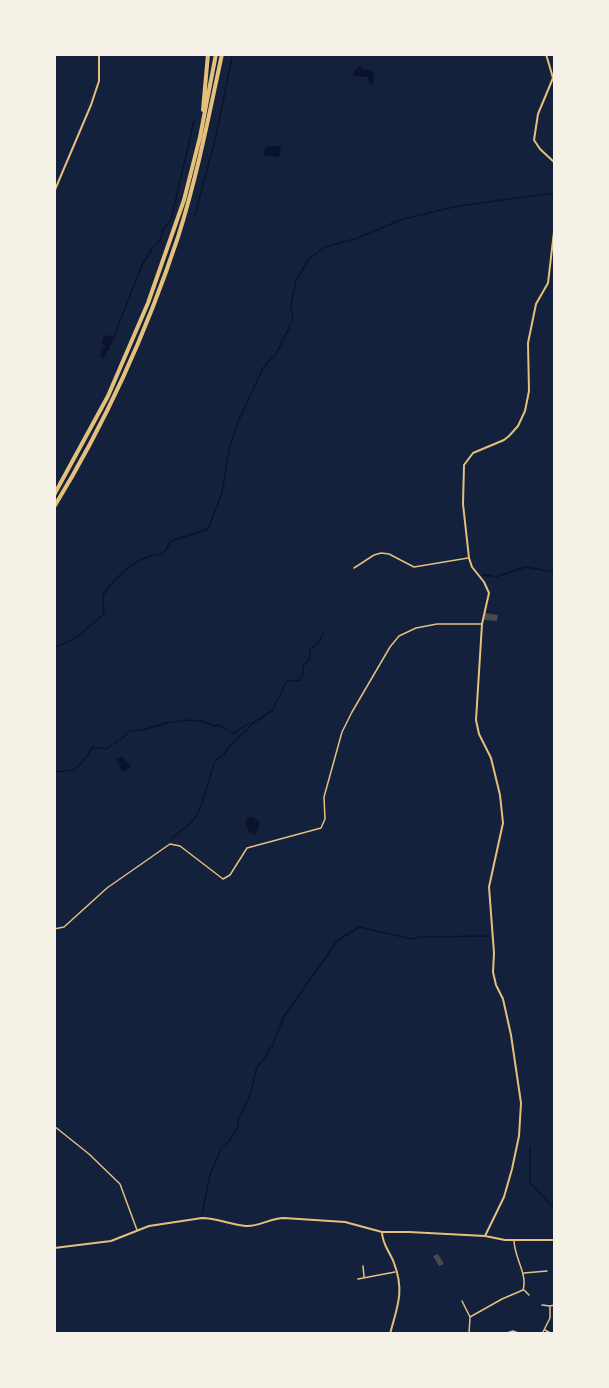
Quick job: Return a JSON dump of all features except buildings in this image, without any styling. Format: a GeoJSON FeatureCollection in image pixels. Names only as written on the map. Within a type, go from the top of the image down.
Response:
{"type":"FeatureCollection","features":[{"type":"Feature","properties":{"kind":"highway"},"geometry":{"type":"LineString","coordinates":[[200,137],[208,54]]}},
{"type":"Feature","properties":{"kind":"highway"},"geometry":{"type":"LineString","coordinates":[[54,495],[108,396],[139,325],[184,200],[200,137],[216,54]]}},
{"type":"Feature","properties":{"kind":"highway"},"geometry":{"type":"LineString","coordinates":[[54,507],[102,422],[150,317],[182,224],[200,158],[222,54]]}},
{"type":"Feature","properties":{"kind":"street"},"geometry":{"type":"LineString","coordinates":[[54,192],[99,81],[99,54]]}},
{"type":"Feature","properties":{"kind":"street"},"geometry":{"type":"LineString","coordinates":[[546,54],[553,78],[538,114],[534,140],[555,163]]}},
{"type":"Feature","properties":{"kind":"street"},"geometry":{"type":"LineString","coordinates":[[485,1236],[501,1204],[512,1169],[519,1136],[520,1103],[511,1035],[503,999],[493,972],[494,938],[489,887],[503,823],[500,795],[491,758],[479,734],[476,720],[482,624],[488,588],[472,567],[469,558],[463,504],[464,465],[473,453],[509,436],[518,426],[525,411],[529,392],[528,344],[536,304],[548,283],[555,223]]}},
{"type":"Feature","properties":{"kind":"street"},"geometry":{"type":"LineString","coordinates":[[354,568],[381,553],[389,554],[414,567],[469,558]]}},
{"type":"Feature","properties":{"kind":"street"},"geometry":{"type":"LineString","coordinates":[[54,929],[64,927],[107,888],[170,844],[180,846],[223,879],[230,875],[244,850],[250,846],[321,828],[325,819],[324,797],[342,732],[390,647],[399,636],[416,627],[437,624],[482,624]]}},
{"type":"Feature","properties":{"kind":"street"},"geometry":{"type":"LineString","coordinates":[[54,1126],[89,1154],[120,1184],[137,1231]]}},
{"type":"Feature","properties":{"kind":"street"},"geometry":{"type":"LineString","coordinates":[[54,1248],[111,1241],[149,1226],[172,1221],[211,1218],[248,1226],[277,1218],[345,1222],[382,1232],[485,1236],[513,1240],[555,1240]]}},
{"type":"Feature","properties":{"kind":"street"},"geometry":{"type":"LineString","coordinates":[[382,1232],[382,1240],[397,1272],[398,1312],[390,1334]]}},
{"type":"Feature","properties":{"kind":"street"},"geometry":{"type":"LineString","coordinates":[[470,1317],[523,1290],[525,1284],[523,1273],[514,1255],[513,1240]]}},
{"type":"Feature","properties":{"kind":"street"},"geometry":{"type":"LineString","coordinates":[[363,1266],[364,1278]]}},
{"type":"Feature","properties":{"kind":"street"},"geometry":{"type":"LineString","coordinates":[[523,1273],[547,1270]]}},
{"type":"Feature","properties":{"kind":"street"},"geometry":{"type":"LineString","coordinates":[[358,1279],[397,1272]]}},
{"type":"Feature","properties":{"kind":"street"},"geometry":{"type":"LineString","coordinates":[[523,1290],[529,1295]]}},
{"type":"Feature","properties":{"kind":"street"},"geometry":{"type":"LineString","coordinates":[[462,1301],[470,1317],[469,1334]]}},
{"type":"Feature","properties":{"kind":"street"},"geometry":{"type":"LineString","coordinates":[[463,1304],[467,1303]]}},
{"type":"Feature","properties":{"kind":"street"},"geometry":{"type":"LineString","coordinates":[[542,1305],[555,1305]]}},
{"type":"Feature","properties":{"kind":"street"},"geometry":{"type":"LineString","coordinates":[[542,1334],[550,1318],[550,1306]]}},
{"type":"Feature","properties":{"kind":"street"},"geometry":{"type":"LineString","coordinates":[[544,1330],[552,1334]]}},
{"type":"Feature","properties":{"kind":"street"},"geometry":{"type":"LineString","coordinates":[[504,1334],[513,1331],[521,1334]]}},
{"type":"Feature","properties":{"kind":"water"},"geometry":{"type":"Polygon","coordinates":[[[360,66],[372,71],[375,75],[372,84],[369,83],[368,77],[353,76],[355,70],[360,66]]]}},
{"type":"Feature","properties":{"kind":"water"},"geometry":{"type":"Polygon","coordinates":[[[268,146],[281,148],[280,155],[277,157],[264,155],[264,150],[268,146]]]}},
{"type":"Feature","properties":{"kind":"water"},"geometry":{"type":"Polygon","coordinates":[[[107,335],[115,337],[103,360],[100,355],[103,348],[107,347],[102,344],[103,338],[107,335]]]}},
{"type":"Feature","properties":{"kind":"water"},"geometry":{"type":"Polygon","coordinates":[[[121,756],[131,766],[129,769],[122,771],[116,759],[121,756]]]}},
{"type":"Feature","properties":{"kind":"water"},"geometry":{"type":"Polygon","coordinates":[[[252,817],[260,822],[255,835],[249,832],[245,823],[247,818],[252,817]]]}},
{"type":"Feature","properties":{"kind":"waterway"},"geometry":{"type":"LineString","coordinates":[[195,215],[216,136],[232,58]]}},
{"type":"Feature","properties":{"kind":"waterway"},"geometry":{"type":"LineString","coordinates":[[156,245],[161,239],[163,229],[171,220],[194,121]]}},
{"type":"Feature","properties":{"kind":"waterway"},"geometry":{"type":"LineString","coordinates":[[293,321],[291,305],[296,280],[309,259],[325,247],[358,238],[400,220],[458,206],[554,193]]}},
{"type":"Feature","properties":{"kind":"waterway"},"geometry":{"type":"LineString","coordinates":[[114,336],[142,265],[153,247]]}},
{"type":"Feature","properties":{"kind":"waterway"},"geometry":{"type":"LineString","coordinates":[[54,647],[75,638],[104,614],[103,595],[112,583],[130,567],[150,556],[164,553],[171,541],[208,529],[222,493],[229,450],[237,424],[263,368],[276,354],[291,324]]}},
{"type":"Feature","properties":{"kind":"waterway"},"geometry":{"type":"LineString","coordinates":[[495,577],[525,567],[555,572]]}},
{"type":"Feature","properties":{"kind":"waterway"},"geometry":{"type":"LineString","coordinates":[[482,575],[492,576]]}},
{"type":"Feature","properties":{"kind":"waterway"},"geometry":{"type":"LineString","coordinates":[[215,761],[251,724],[272,711],[287,681],[300,680],[303,666],[310,659],[310,650],[320,641],[323,633]]}},
{"type":"Feature","properties":{"kind":"waterway"},"geometry":{"type":"LineString","coordinates":[[172,722],[201,721],[219,725],[227,730]]}},
{"type":"Feature","properties":{"kind":"waterway"},"geometry":{"type":"LineString","coordinates":[[121,739],[130,731],[143,730],[169,722]]}},
{"type":"Feature","properties":{"kind":"waterway"},"geometry":{"type":"LineString","coordinates":[[229,732],[234,733],[249,723]]}},
{"type":"Feature","properties":{"kind":"waterway"},"geometry":{"type":"LineString","coordinates":[[54,772],[73,770],[79,766],[93,747],[106,749],[119,740]]}},
{"type":"Feature","properties":{"kind":"waterway"},"geometry":{"type":"LineString","coordinates":[[172,839],[195,817],[202,803],[214,764]]}},
{"type":"Feature","properties":{"kind":"waterway"},"geometry":{"type":"LineString","coordinates":[[202,1214],[210,1175],[222,1147],[229,1141],[238,1126],[238,1120],[250,1095],[257,1067],[272,1047],[283,1018],[337,941],[359,927],[412,939],[489,936]]}},
{"type":"Feature","properties":{"kind":"waterway"},"geometry":{"type":"LineString","coordinates":[[530,1147],[530,1152]]}},
{"type":"Feature","properties":{"kind":"waterway"},"geometry":{"type":"LineString","coordinates":[[530,1154],[530,1183],[555,1209]]}}]}
